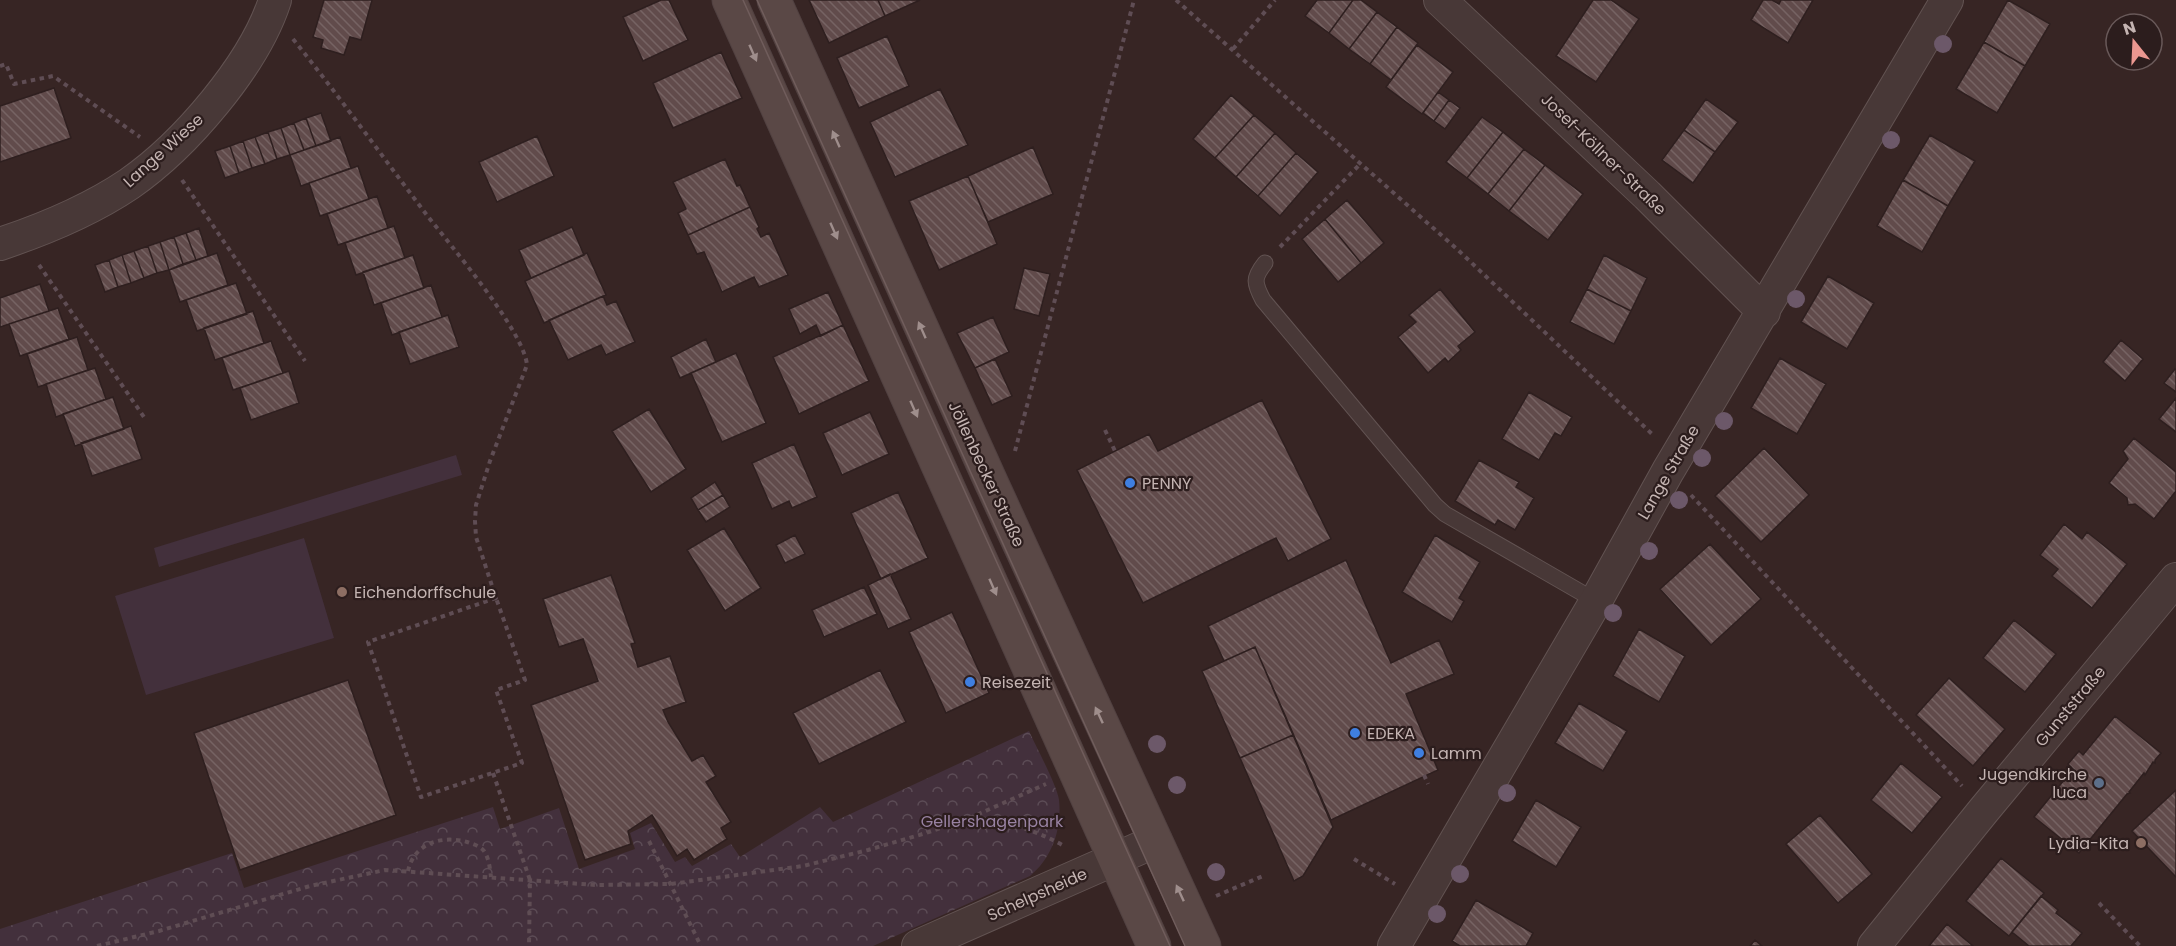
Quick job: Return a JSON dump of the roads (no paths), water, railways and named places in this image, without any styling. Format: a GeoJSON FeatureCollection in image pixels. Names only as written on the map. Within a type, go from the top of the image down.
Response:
{"type":"FeatureCollection","features":[{"type":"Feature","properties":{"kind":"main road"},"geometry":{"type":"LineString","coordinates":[[729,0],[1075,771],[1107,863],[1154,946]]}},
{"type":"Feature","properties":{"kind":"main road","name":"Jöllenbecker Straße"},"geometry":{"type":"LineString","coordinates":[[774,0],[989,479],[1204,946]]}},
{"type":"Feature","properties":{"kind":"street","name":"Josef-Köllner-Straße"},"geometry":{"type":"LineString","coordinates":[[1440,0],[1647,195],[1764,312]]}},
{"type":"Feature","properties":{"kind":"street","name":"Lange Straße"},"geometry":{"type":"LineString","coordinates":[[1394,946],[1596,601],[1672,464],[1947,0]]}},
{"type":"Feature","properties":{"kind":"street","name":"Lange Wiese"},"geometry":{"type":"LineString","coordinates":[[10,241],[82,210],[129,184],[164,154],[210,107],[243,65],[271,11]]}},
{"type":"Feature","properties":{"kind":"street","name":"Gunststraße"},"geometry":{"type":"LineString","coordinates":[[1874,946],[2176,579]]}},
{"type":"Feature","properties":{"kind":"street","name":"Schelpsheide"},"geometry":{"type":"LineString","coordinates":[[918,946],[1156,841]]}},
{"type":"Feature","properties":{"kind":"lane"},"geometry":{"type":"LineString","coordinates":[[1265,263],[1257,274],[1256,287],[1263,300],[1435,505],[1445,514],[1596,601]]}},
{"type":"Feature","properties":{"kind":"tram line"},"geometry":{"type":"LineString","coordinates":[[743,0],[1170,946]]}},
{"type":"Feature","properties":{"kind":"tram line"},"geometry":{"type":"LineString","coordinates":[[757,0],[1185,946]]}},
{"type":"Feature","properties":{"kind":"place","name":"PENNY"},"geometry":{"type":"Point","coordinates":[1130,483]}},
{"type":"Feature","properties":{"kind":"place","name":"Eichendorffschule"},"geometry":{"type":"Point","coordinates":[342,592]}},
{"type":"Feature","properties":{"kind":"place","name":"Reisezeit"},"geometry":{"type":"Point","coordinates":[970,682]}},
{"type":"Feature","properties":{"kind":"place","name":"EDEKA"},"geometry":{"type":"Point","coordinates":[1355,733]}},
{"type":"Feature","properties":{"kind":"place","name":"Lamm"},"geometry":{"type":"Point","coordinates":[1419,753]}},
{"type":"Feature","properties":{"kind":"place","name":"Jugendkirche luca"},"geometry":{"type":"Point","coordinates":[2099,783]}},
{"type":"Feature","properties":{"kind":"place","name":"Lydia-Kita"},"geometry":{"type":"Point","coordinates":[2141,843]}},
{"type":"Feature","properties":{"kind":"park label","name":"Gellershagenpark"},"geometry":{"type":"Point","coordinates":[992,821]}}]}
